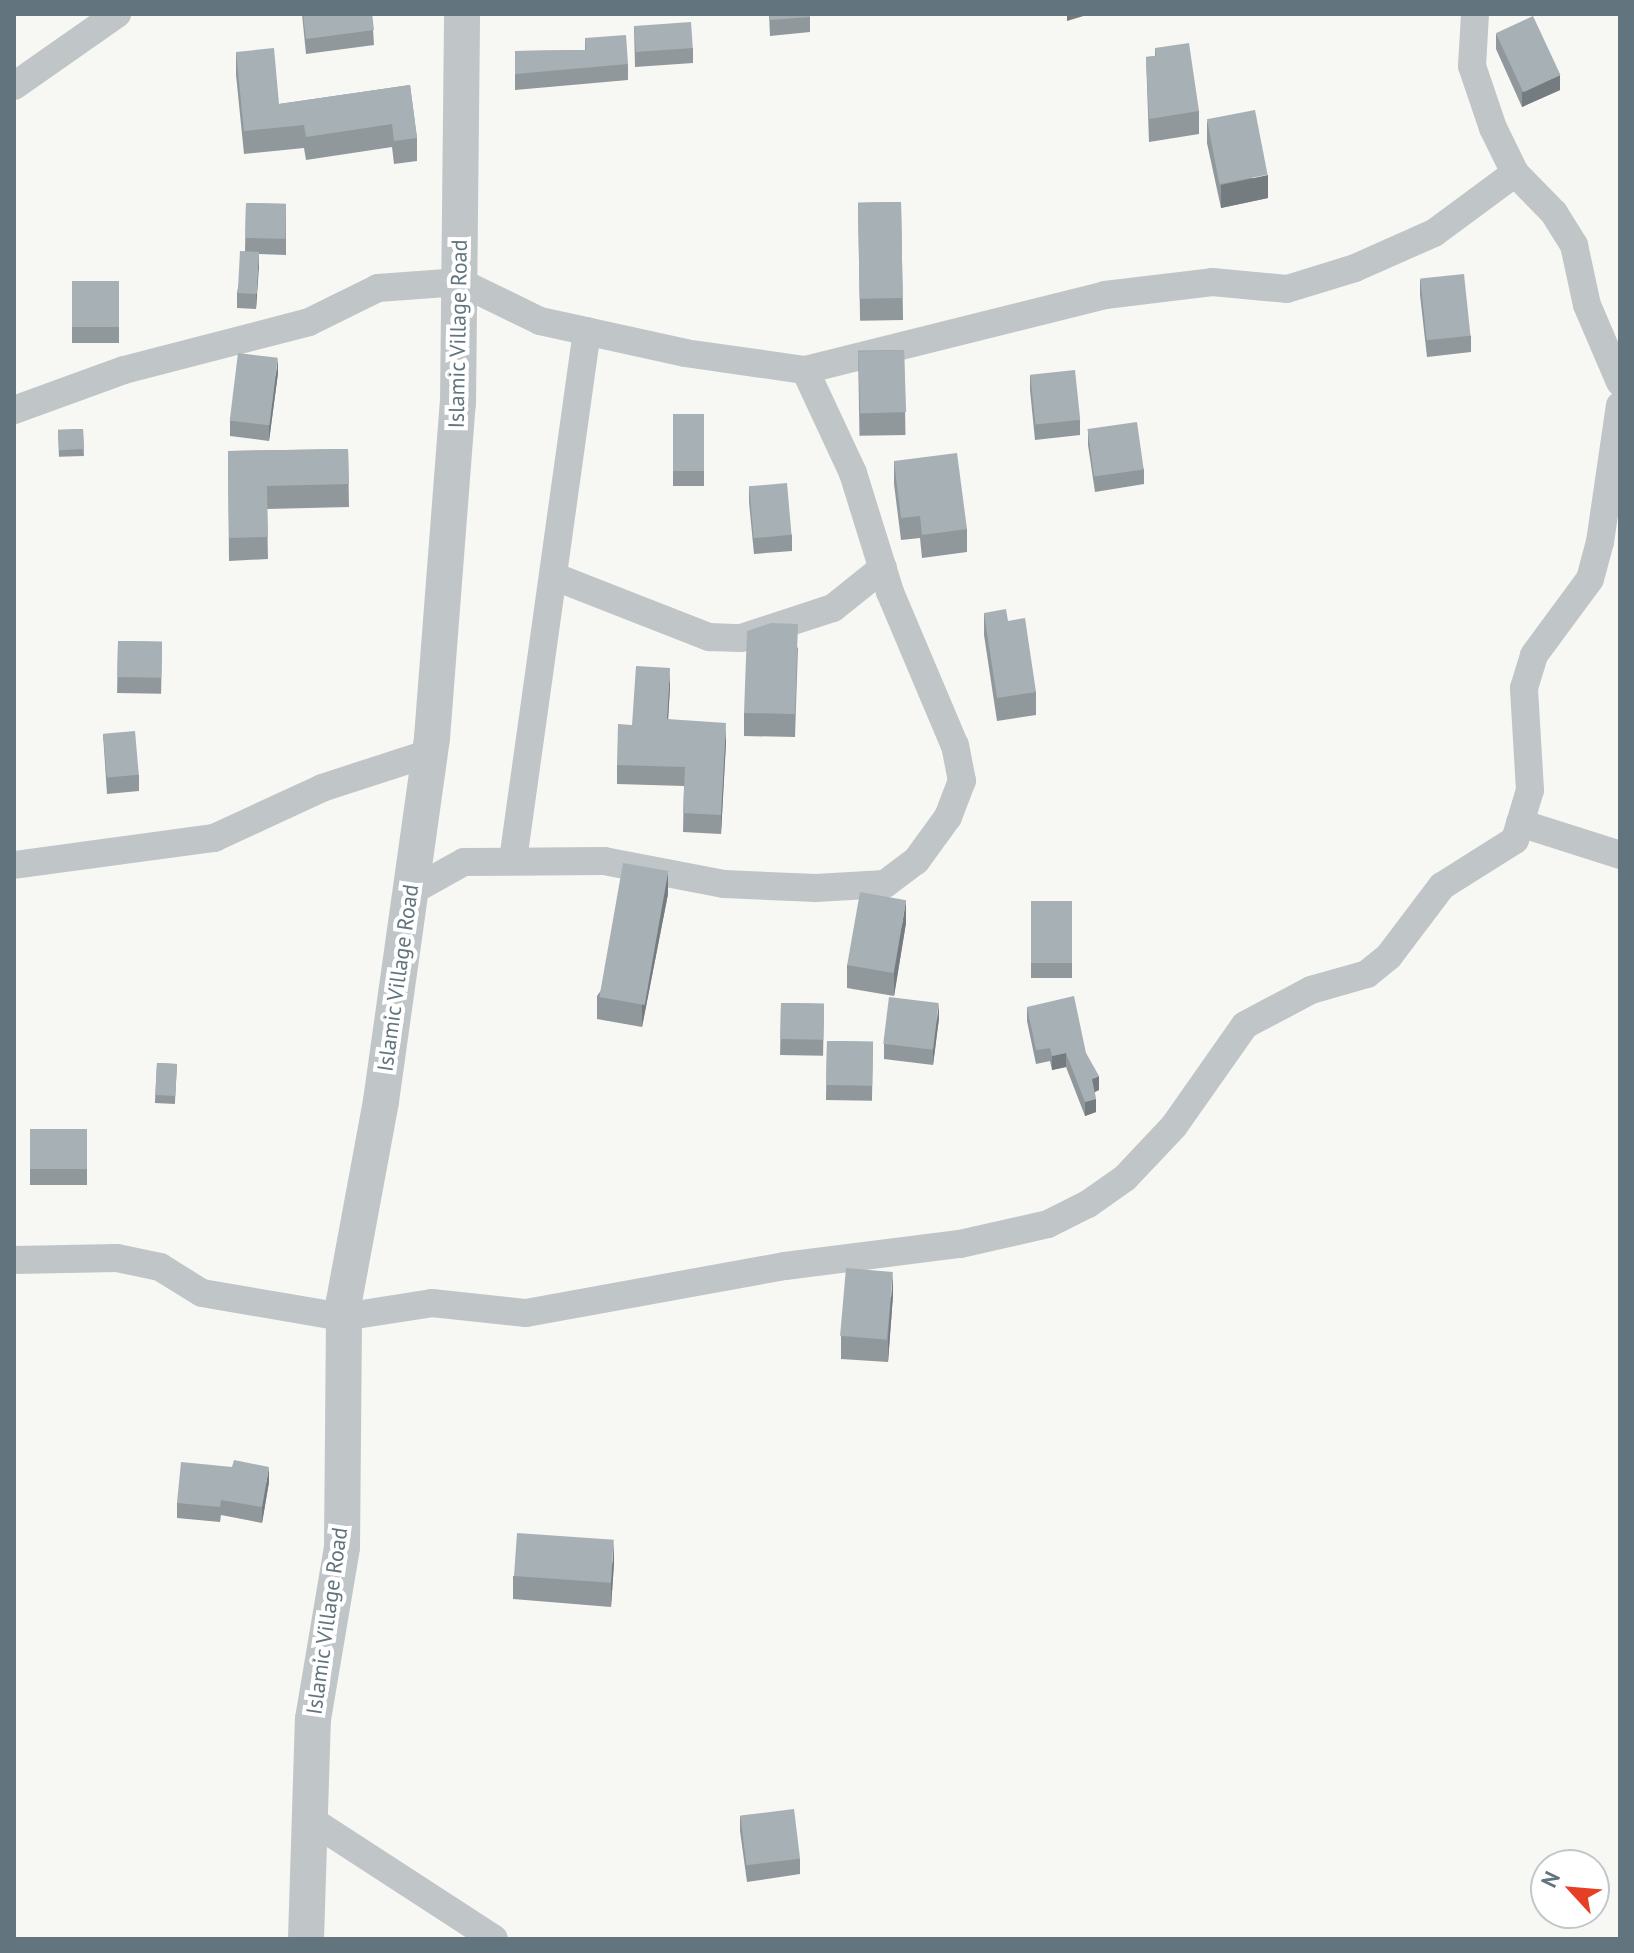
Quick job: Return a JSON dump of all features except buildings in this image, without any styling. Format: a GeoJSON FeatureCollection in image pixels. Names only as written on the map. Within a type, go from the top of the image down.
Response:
{"type":"FeatureCollection","features":[{"type":"Feature","properties":{"kind":"street"},"geometry":{"type":"LineString","coordinates":[[14,86],[117,14]]}},
{"type":"Feature","properties":{"kind":"street","name":"Islamic Village Road"},"geometry":{"type":"LineString","coordinates":[[306,1939],[313,1719],[342,1547],[343,1317],[430,753],[458,403],[462,14]]}},
{"type":"Feature","properties":{"kind":"street"},"geometry":{"type":"LineString","coordinates":[[1475,14],[1472,66],[1515,173],[1554,213],[1574,245],[1587,305],[1620,382]]}},
{"type":"Feature","properties":{"kind":"street"},"geometry":{"type":"LineString","coordinates":[[14,410],[124,370],[309,322],[378,288],[460,282],[540,321],[685,353],[805,370],[1105,295],[1212,282],[1287,289],[1355,268],[1434,233],[1515,173]]}},
{"type":"Feature","properties":{"kind":"street"},"geometry":{"type":"LineString","coordinates":[[513,860],[587,331]]}},
{"type":"Feature","properties":{"kind":"street"},"geometry":{"type":"LineString","coordinates":[[410,892],[464,862],[604,861],[724,884],[816,888],[885,884],[916,861],[948,817],[962,781],[955,746],[883,568],[853,473],[805,370]]}},
{"type":"Feature","properties":{"kind":"street"},"geometry":{"type":"LineString","coordinates":[[14,1260],[117,1258],[160,1267],[202,1293],[343,1317],[432,1303],[526,1313],[785,1266],[960,1244],[1048,1224],[1125,1178],[1174,1126],[1245,1025],[1311,990],[1367,974],[1389,956],[1442,886],[1515,840],[1530,790],[1524,688],[1534,655],[1590,579],[1600,542],[1620,405]]}},
{"type":"Feature","properties":{"kind":"street"},"geometry":{"type":"LineString","coordinates":[[553,576],[709,637],[741,638],[833,608],[883,568]]}},
{"type":"Feature","properties":{"kind":"street"},"geometry":{"type":"LineString","coordinates":[[14,865],[214,838],[322,788],[430,753]]}},
{"type":"Feature","properties":{"kind":"street"},"geometry":{"type":"LineString","coordinates":[[1520,823],[1620,855]]}},
{"type":"Feature","properties":{"kind":"street"},"geometry":{"type":"LineString","coordinates":[[311,1820],[494,1939]]}}]}
